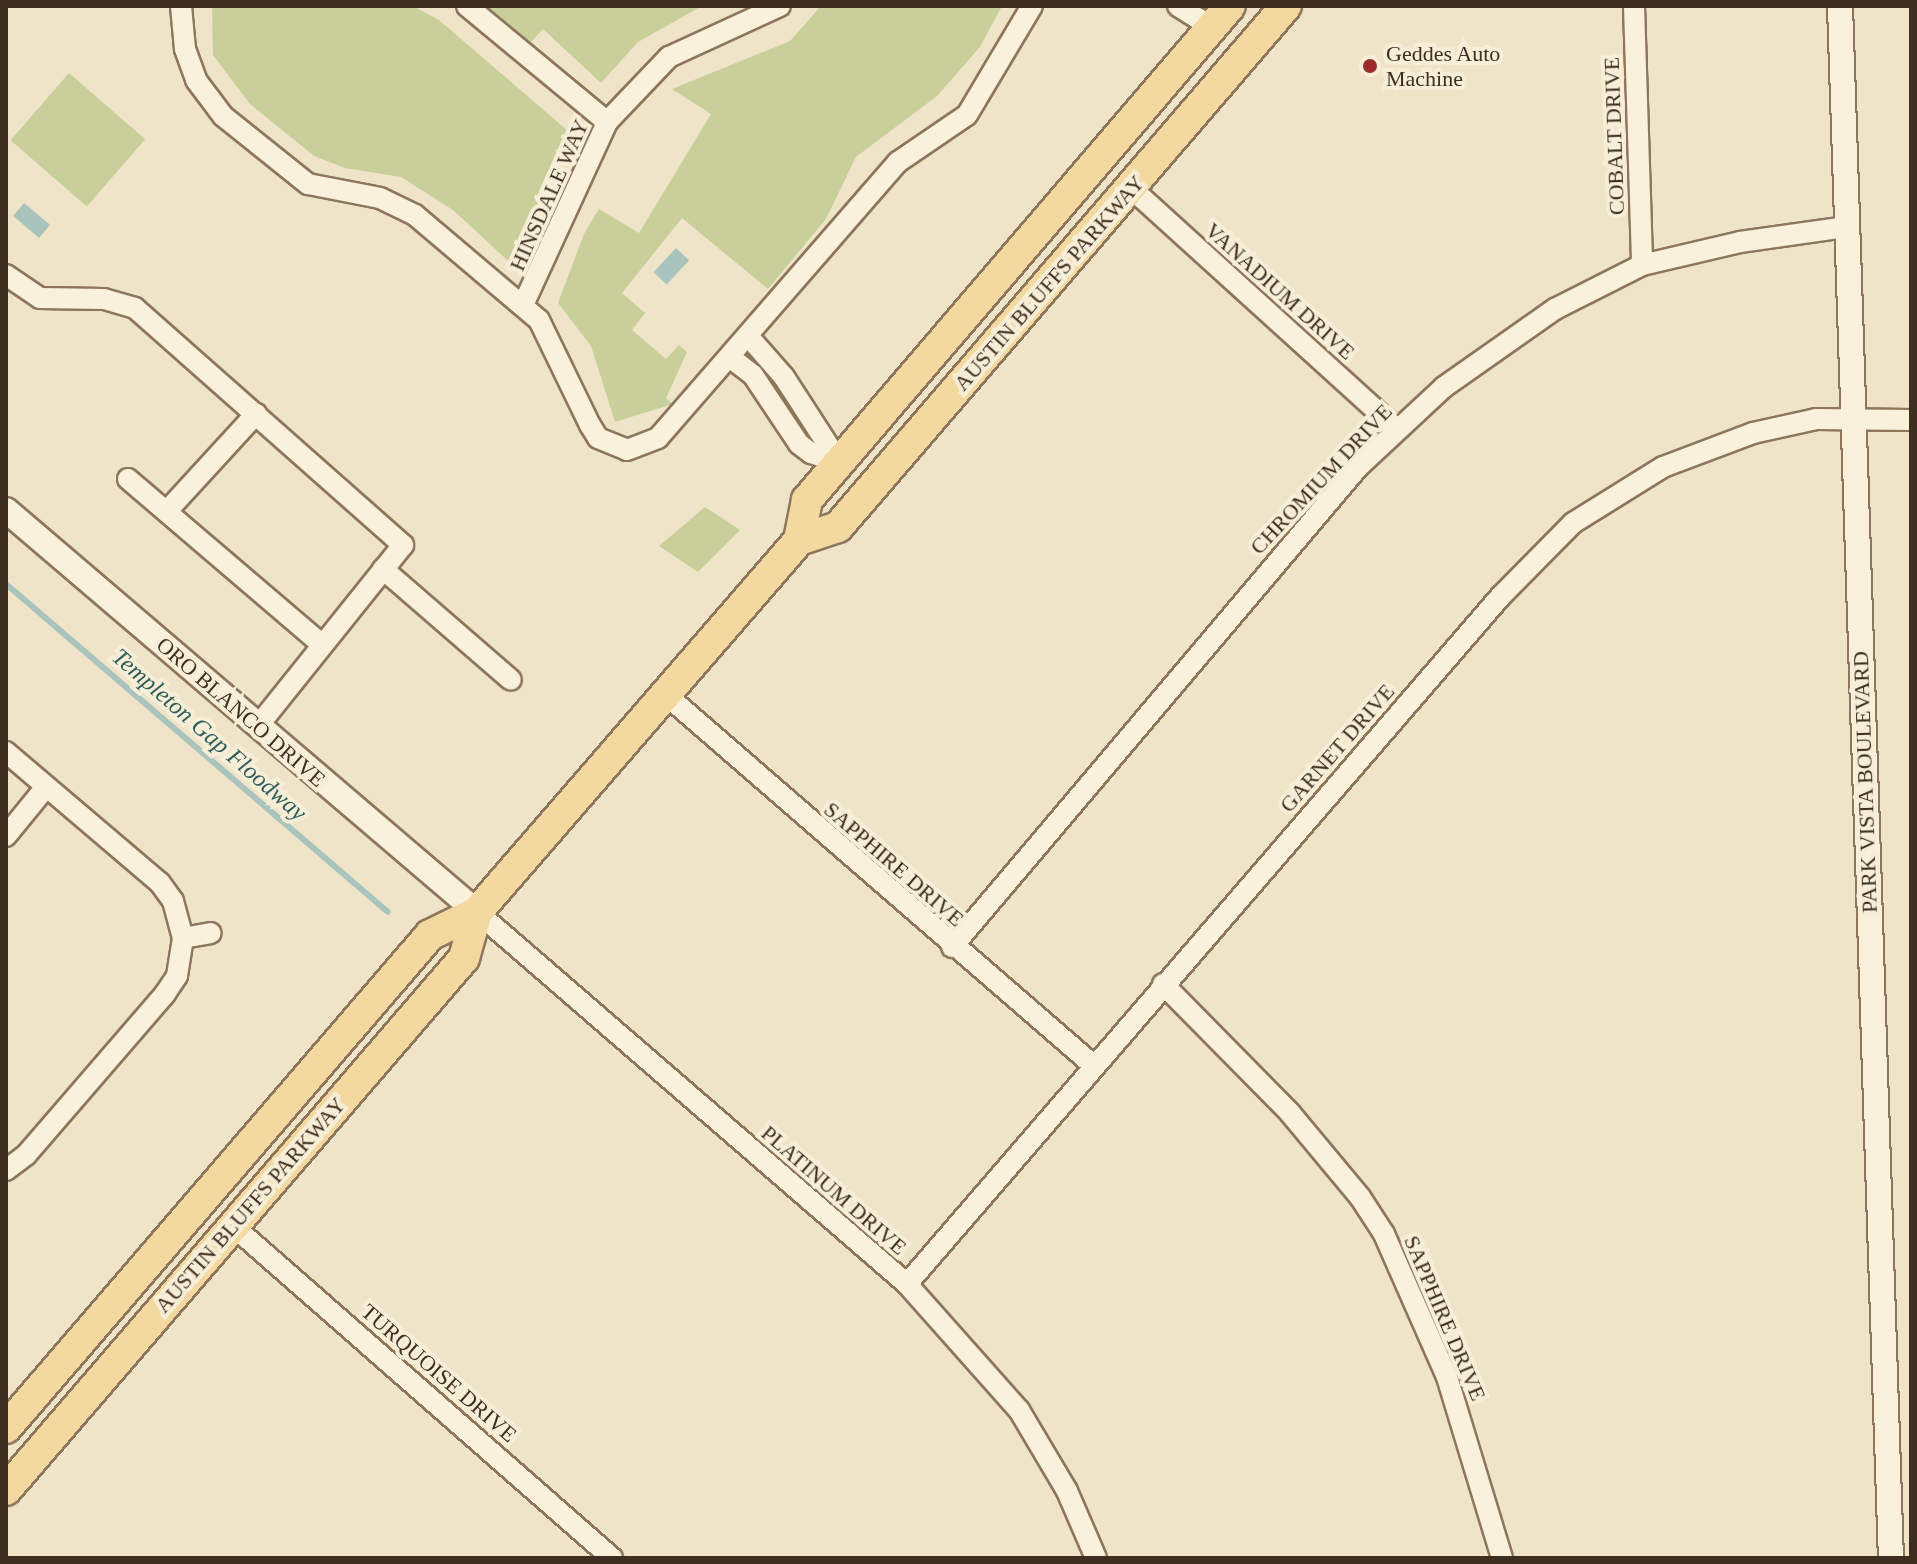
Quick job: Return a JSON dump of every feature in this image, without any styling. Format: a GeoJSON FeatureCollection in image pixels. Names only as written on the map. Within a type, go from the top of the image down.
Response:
{"type":"FeatureCollection","features":[{"type":"Feature","properties":{"kind":"main road","name":"AUSTIN BLUFFS PARKWAY"},"geometry":{"type":"LineString","coordinates":[[799,540],[838,527],[1286,6]]}},
{"type":"Feature","properties":{"kind":"main road","name":"AUSTIN BLUFFS PARKWAY"},"geometry":{"type":"LineString","coordinates":[[6,1428],[433,932],[477,912],[799,540],[807,500],[1221,17]]}},
{"type":"Feature","properties":{"kind":"main road"},"geometry":{"type":"LineString","coordinates":[[1130,121],[1122,167],[1131,188]]}},
{"type":"Feature","properties":{"kind":"main road","name":"AUSTIN BLUFFS PARKWAY"},"geometry":{"type":"LineString","coordinates":[[6,1490],[464,958],[477,912]]}},
{"type":"Feature","properties":{"kind":"street"},"geometry":{"type":"LineString","coordinates":[[181,6],[185,49],[196,80],[223,116],[308,184],[380,198],[415,215],[523,305],[554,343],[578,408],[598,438],[613,447],[643,447],[658,438],[749,337],[793,278],[898,162],[967,115],[1032,6]]}},
{"type":"Feature","properties":{"kind":"street"},"geometry":{"type":"LineString","coordinates":[[467,6],[607,122]]}},
{"type":"Feature","properties":{"kind":"street","name":"HINSDALE WAY"},"geometry":{"type":"LineString","coordinates":[[523,305],[607,122],[669,57],[780,6]]}},
{"type":"Feature","properties":{"kind":"street"},"geometry":{"type":"LineString","coordinates":[[1178,6],[1221,17]]}},
{"type":"Feature","properties":{"kind":"street","name":"COBALT DRIVE"},"geometry":{"type":"LineString","coordinates":[[1634,6],[1642,265]]}},
{"type":"Feature","properties":{"kind":"street","name":"PARK VISTA BOULEVARD"},"geometry":{"type":"LineString","coordinates":[[1840,6],[1891,1558]]}},
{"type":"Feature","properties":{"kind":"street","name":"VANADIUM DRIVE"},"geometry":{"type":"LineString","coordinates":[[1131,188],[1397,429]]}},
{"type":"Feature","properties":{"kind":"street","name":"CHROMIUM DRIVE"},"geometry":{"type":"LineString","coordinates":[[952,947],[1170,684],[1397,429],[1526,327],[1642,265],[1740,242],[1847,227]]}},
{"type":"Feature","properties":{"kind":"street"},"geometry":{"type":"LineString","coordinates":[[6,275],[40,298],[104,299],[135,308],[403,545],[258,726]]}},
{"type":"Feature","properties":{"kind":"street"},"geometry":{"type":"LineString","coordinates":[[749,337],[784,377],[839,462]]}},
{"type":"Feature","properties":{"kind":"street"},"geometry":{"type":"LineString","coordinates":[[731,358],[753,375],[799,444],[839,462]]}},
{"type":"Feature","properties":{"kind":"street"},"geometry":{"type":"LineString","coordinates":[[167,511],[256,414]]}},
{"type":"Feature","properties":{"kind":"street","name":"GARNET DRIVE"},"geometry":{"type":"LineString","coordinates":[[907,1284],[1500,597],[1573,523],[1663,467],[1707,448],[1785,425],[1853,419],[1911,420]]}},
{"type":"Feature","properties":{"kind":"street"},"geometry":{"type":"LineString","coordinates":[[128,479],[321,644]]}},
{"type":"Feature","properties":{"kind":"street","name":"ORO BLANCO DRIVE"},"geometry":{"type":"LineString","coordinates":[[6,510],[477,912]]}},
{"type":"Feature","properties":{"kind":"street"},"geometry":{"type":"LineString","coordinates":[[383,569],[511,680]]}},
{"type":"Feature","properties":{"kind":"street","name":"SAPPHIRE DRIVE"},"geometry":{"type":"LineString","coordinates":[[665,694],[952,947],[1093,1065]]}},
{"type":"Feature","properties":{"kind":"street"},"geometry":{"type":"LineString","coordinates":[[6,752],[160,883],[173,901],[183,938],[177,976],[165,994],[26,1155],[6,1170]]}},
{"type":"Feature","properties":{"kind":"street"},"geometry":{"type":"LineString","coordinates":[[6,836],[46,787]]}},
{"type":"Feature","properties":{"kind":"street","name":"PLATINUM DRIVE"},"geometry":{"type":"LineString","coordinates":[[477,912],[907,1284],[1019,1410],[1067,1491],[1096,1558]]}},
{"type":"Feature","properties":{"kind":"street"},"geometry":{"type":"LineString","coordinates":[[183,938],[211,933]]}},
{"type":"Feature","properties":{"kind":"street","name":"SAPPHIRE DRIVE"},"geometry":{"type":"LineString","coordinates":[[1163,984],[1290,1113],[1360,1197],[1384,1234],[1447,1377],[1502,1558]]}},
{"type":"Feature","properties":{"kind":"street","name":"TURQUOISE DRIVE"},"geometry":{"type":"LineString","coordinates":[[233,1226],[612,1558]]}},
{"type":"Feature","properties":{"kind":"green space"},"geometry":{"type":"Polygon","coordinates":[[[212,6],[413,6],[439,20],[568,131],[536,201],[548,217],[519,271],[453,210],[401,177],[345,168],[314,156],[250,104],[213,55],[212,6]]]}},
{"type":"Feature","properties":{"kind":"green space"},"geometry":{"type":"Polygon","coordinates":[[[487,6],[702,6],[638,42],[601,83],[543,29],[531,42],[487,6]]]}},
{"type":"Feature","properties":{"kind":"green space"},"geometry":{"type":"Polygon","coordinates":[[[821,6],[1002,6],[980,47],[937,96],[856,157],[826,219],[768,289],[682,218],[622,293],[645,313],[632,330],[666,359],[679,345],[687,352],[666,398],[673,404],[615,422],[591,346],[558,303],[584,234],[599,209],[639,233],[711,114],[672,89],[790,41],[821,6]]]}},
{"type":"Feature","properties":{"kind":"green space"},"geometry":{"type":"Polygon","coordinates":[[[69,73],[145,139],[87,206],[11,140],[69,73]]]}},
{"type":"Feature","properties":{"kind":"green space"},"geometry":{"type":"Polygon","coordinates":[[[705,507],[740,530],[698,572],[659,546],[705,507]]]}},
{"type":"Feature","properties":{"kind":"water"},"geometry":{"type":"Polygon","coordinates":[[[24,203],[50,225],[39,238],[13,216],[24,203]]]}},
{"type":"Feature","properties":{"kind":"water"},"geometry":{"type":"Polygon","coordinates":[[[676,248],[689,260],[667,284],[653,272],[676,248]]]}},
{"type":"Feature","properties":{"kind":"waterway","name":"Templeton Gap Floodway"},"geometry":{"type":"LineString","coordinates":[[6,584],[388,912]]}},
{"type":"Feature","properties":{"kind":"place","name":"Geddes Auto Machine"},"geometry":{"type":"Point","coordinates":[1370,66]}}]}
